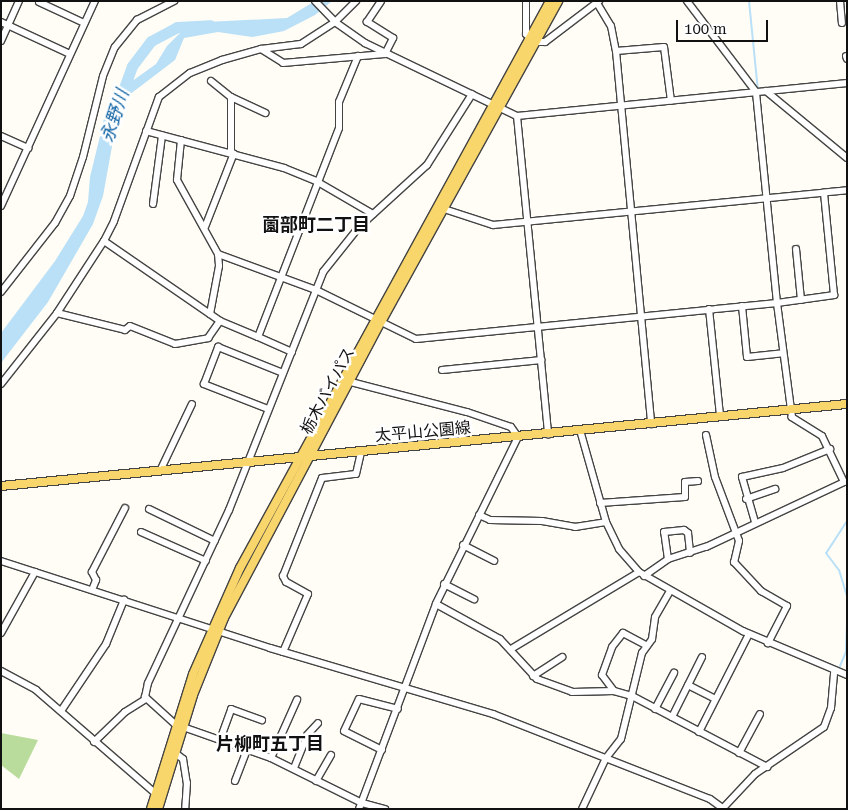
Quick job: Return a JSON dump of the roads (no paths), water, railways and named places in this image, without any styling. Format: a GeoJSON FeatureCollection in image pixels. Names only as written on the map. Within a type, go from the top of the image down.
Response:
{"type":"FeatureCollection","features":[{"type":"Feature","properties":{"kind":"main road","name":"栃木バイパス"},"geometry":{"type":"LineString","coordinates":[[533,40],[550,1]]}},
{"type":"Feature","properties":{"kind":"main road","name":"栃木バイパス"},"geometry":{"type":"LineString","coordinates":[[151,809],[155,793],[214,629],[297,458],[345,380],[496,105],[533,40],[558,1]]}},
{"type":"Feature","properties":{"kind":"main road","name":"栃木バイパス"},"geometry":{"type":"LineString","coordinates":[[378,321],[444,209],[496,105]]}},
{"type":"Feature","properties":{"kind":"main road","name":"栃木バイパス"},"geometry":{"type":"LineString","coordinates":[[214,629],[308,457],[345,380]]}},
{"type":"Feature","properties":{"kind":"main road","name":"太平山公園線"},"geometry":{"type":"LineString","coordinates":[[1,486],[847,404]]}},
{"type":"Feature","properties":{"kind":"main road","name":"栃木バイパス"},"geometry":{"type":"LineString","coordinates":[[158,809],[175,753],[179,726]]}},
{"type":"Feature","properties":{"kind":"street"},"geometry":{"type":"LineString","coordinates":[[1,41],[19,1]]}},
{"type":"Feature","properties":{"kind":"street"},"geometry":{"type":"LineString","coordinates":[[1,206],[94,1]]}},
{"type":"Feature","properties":{"kind":"street"},"geometry":{"type":"LineString","coordinates":[[1,292],[56,223],[70,196],[83,158],[103,76],[114,48],[137,20],[174,1]]}},
{"type":"Feature","properties":{"kind":"street"},"geometry":{"type":"LineString","coordinates":[[315,1],[333,20],[385,54],[517,116],[847,83]]}},
{"type":"Feature","properties":{"kind":"street"},"geometry":{"type":"LineString","coordinates":[[1,384],[57,313],[104,241],[114,222],[156,102],[174,83],[210,64],[261,49],[300,44],[356,1]]}},
{"type":"Feature","properties":{"kind":"street"},"geometry":{"type":"LineString","coordinates":[[381,1],[367,22],[393,38],[385,54]]}},
{"type":"Feature","properties":{"kind":"street"},"geometry":{"type":"LineString","coordinates":[[526,1],[526,34],[533,40],[545,42],[598,2],[612,26],[622,106],[651,424]]}},
{"type":"Feature","properties":{"kind":"street"},"geometry":{"type":"LineString","coordinates":[[512,649],[668,559],[690,553],[755,522],[845,485],[830,449],[822,436],[792,417],[789,410],[756,92],[687,1]]}},
{"type":"Feature","properties":{"kind":"street"},"geometry":{"type":"LineString","coordinates":[[840,1],[842,23]]}},
{"type":"Feature","properties":{"kind":"street"},"geometry":{"type":"LineString","coordinates":[[39,2],[84,24]]}},
{"type":"Feature","properties":{"kind":"street"},"geometry":{"type":"LineString","coordinates":[[1,22],[70,54]]}},
{"type":"Feature","properties":{"kind":"street"},"geometry":{"type":"LineString","coordinates":[[616,51],[664,47],[671,100]]}},
{"type":"Feature","properties":{"kind":"street"},"geometry":{"type":"LineString","coordinates":[[261,49],[283,63],[385,54]]}},
{"type":"Feature","properties":{"kind":"street"},"geometry":{"type":"LineString","coordinates":[[258,338],[316,181],[339,128],[339,102],[358,56]]}},
{"type":"Feature","properties":{"kind":"street"},"geometry":{"type":"LineString","coordinates":[[212,82],[231,97],[266,112]]}},
{"type":"Feature","properties":{"kind":"street"},"geometry":{"type":"LineString","coordinates":[[766,91],[847,158]]}},
{"type":"Feature","properties":{"kind":"street"},"geometry":{"type":"LineString","coordinates":[[146,699],[148,683],[206,561],[249,462],[268,409],[323,272],[373,214],[427,164],[472,94]]}},
{"type":"Feature","properties":{"kind":"street"},"geometry":{"type":"LineString","coordinates":[[205,226],[232,152],[231,97]]}},
{"type":"Feature","properties":{"kind":"street"},"geometry":{"type":"LineString","coordinates":[[517,116],[548,434]]}},
{"type":"Feature","properties":{"kind":"street"},"geometry":{"type":"LineString","coordinates":[[146,131],[232,152],[316,181],[373,214]]}},
{"type":"Feature","properties":{"kind":"street"},"geometry":{"type":"LineString","coordinates":[[1,136],[28,148]]}},
{"type":"Feature","properties":{"kind":"street"},"geometry":{"type":"LineString","coordinates":[[153,204],[162,136]]}},
{"type":"Feature","properties":{"kind":"street"},"geometry":{"type":"LineString","coordinates":[[180,140],[177,180],[205,226],[218,254],[219,266],[210,314]]}},
{"type":"Feature","properties":{"kind":"street"},"geometry":{"type":"LineString","coordinates":[[444,209],[490,225],[847,190]]}},
{"type":"Feature","properties":{"kind":"street"},"geometry":{"type":"LineString","coordinates":[[218,254],[316,290],[416,338],[709,310],[834,295],[824,193]]}},
{"type":"Feature","properties":{"kind":"street"},"geometry":{"type":"LineString","coordinates":[[104,241],[220,321],[292,352]]}},
{"type":"Feature","properties":{"kind":"street"},"geometry":{"type":"LineString","coordinates":[[796,249],[802,300]]}},
{"type":"Feature","properties":{"kind":"street"},"geometry":{"type":"LineString","coordinates":[[742,306],[747,357],[783,353]]}},
{"type":"Feature","properties":{"kind":"street"},"geometry":{"type":"LineString","coordinates":[[709,310],[720,416]]}},
{"type":"Feature","properties":{"kind":"street"},"geometry":{"type":"LineString","coordinates":[[57,313],[125,330],[130,326],[175,344],[208,338],[220,321]]}},
{"type":"Feature","properties":{"kind":"street"},"geometry":{"type":"LineString","coordinates":[[268,409],[204,384],[218,347],[283,373]]}},
{"type":"Feature","properties":{"kind":"street"},"geometry":{"type":"LineString","coordinates":[[442,370],[541,360]]}},
{"type":"Feature","properties":{"kind":"street"},"geometry":{"type":"LineString","coordinates":[[345,380],[467,412],[511,427],[518,437],[444,584],[360,806]]}},
{"type":"Feature","properties":{"kind":"street"},"geometry":{"type":"LineString","coordinates":[[160,471],[192,404]]}},
{"type":"Feature","properties":{"kind":"street"},"geometry":{"type":"LineString","coordinates":[[580,430],[606,522],[619,550],[641,574],[749,634],[847,676]]}},
{"type":"Feature","properties":{"kind":"street"},"geometry":{"type":"LineString","coordinates":[[706,435],[734,532],[740,546],[734,562],[760,591],[787,606],[768,643]]}},
{"type":"Feature","properties":{"kind":"street"},"geometry":{"type":"LineString","coordinates":[[755,522],[746,499],[742,477],[783,468],[830,449]]}},
{"type":"Feature","properties":{"kind":"street"},"geometry":{"type":"LineString","coordinates":[[283,652],[308,594],[286,582],[283,576],[322,478],[356,474],[360,452]]}},
{"type":"Feature","properties":{"kind":"street"},"geometry":{"type":"LineString","coordinates":[[600,503],[685,497],[685,482],[698,481]]}},
{"type":"Feature","properties":{"kind":"street"},"geometry":{"type":"LineString","coordinates":[[746,499],[775,489]]}},
{"type":"Feature","properties":{"kind":"street"},"geometry":{"type":"LineString","coordinates":[[92,590],[96,580],[92,572],[125,508]]}},
{"type":"Feature","properties":{"kind":"street"},"geometry":{"type":"LineString","coordinates":[[149,509],[215,541]]}},
{"type":"Feature","properties":{"kind":"street"},"geometry":{"type":"LineString","coordinates":[[479,516],[490,520],[542,521],[575,527],[606,522]]}},
{"type":"Feature","properties":{"kind":"street"},"geometry":{"type":"LineString","coordinates":[[668,559],[664,532],[684,530],[688,533],[690,553]]}},
{"type":"Feature","properties":{"kind":"street"},"geometry":{"type":"LineString","coordinates":[[141,532],[206,561]]}},
{"type":"Feature","properties":{"kind":"street"},"geometry":{"type":"LineString","coordinates":[[463,545],[494,560]]}},
{"type":"Feature","properties":{"kind":"street"},"geometry":{"type":"LineString","coordinates":[[1,561],[283,652],[507,719],[724,808],[746,782],[824,727],[830,708],[834,670]]}},
{"type":"Feature","properties":{"kind":"street"},"geometry":{"type":"LineString","coordinates":[[1,633],[35,572]]}},
{"type":"Feature","properties":{"kind":"street"},"geometry":{"type":"LineString","coordinates":[[444,584],[474,600]]}},
{"type":"Feature","properties":{"kind":"street"},"geometry":{"type":"LineString","coordinates":[[582,809],[606,758],[621,739],[647,646],[652,638],[655,617],[670,591]]}},
{"type":"Feature","properties":{"kind":"street"},"geometry":{"type":"LineString","coordinates":[[60,711],[106,644],[124,600]]}},
{"type":"Feature","properties":{"kind":"street"},"geometry":{"type":"LineString","coordinates":[[436,604],[478,624],[512,649],[533,676],[572,692],[614,690],[632,696],[767,767]]}},
{"type":"Feature","properties":{"kind":"street"},"geometry":{"type":"LineString","coordinates":[[614,690],[602,675],[612,648],[623,633],[647,646]]}},
{"type":"Feature","properties":{"kind":"street"},"geometry":{"type":"LineString","coordinates":[[698,732],[749,634]]}},
{"type":"Feature","properties":{"kind":"street"},"geometry":{"type":"LineString","coordinates":[[533,676],[562,657]]}},
{"type":"Feature","properties":{"kind":"street"},"geometry":{"type":"LineString","coordinates":[[672,718],[702,657]]}},
{"type":"Feature","properties":{"kind":"street"},"geometry":{"type":"LineString","coordinates":[[1,671],[36,690],[155,793]]}},
{"type":"Feature","properties":{"kind":"street"},"geometry":{"type":"LineString","coordinates":[[655,709],[674,673]]}},
{"type":"Feature","properties":{"kind":"street"},"geometry":{"type":"LineString","coordinates":[[688,685],[716,699]]}},
{"type":"Feature","properties":{"kind":"street"},"geometry":{"type":"LineString","coordinates":[[146,699],[179,726],[247,749],[294,768],[360,806],[385,809]]}},
{"type":"Feature","properties":{"kind":"street"},"geometry":{"type":"LineString","coordinates":[[94,742],[125,712],[146,699]]}},
{"type":"Feature","properties":{"kind":"street"},"geometry":{"type":"LineString","coordinates":[[382,750],[344,731],[359,699],[398,709]]}},
{"type":"Feature","properties":{"kind":"street"},"geometry":{"type":"LineString","coordinates":[[271,758],[297,700]]}},
{"type":"Feature","properties":{"kind":"street"},"geometry":{"type":"LineString","coordinates":[[220,740],[231,709],[262,720]]}},
{"type":"Feature","properties":{"kind":"street"},"geometry":{"type":"LineString","coordinates":[[739,753],[760,714]]}},
{"type":"Feature","properties":{"kind":"street"},"geometry":{"type":"LineString","coordinates":[[294,768],[307,735],[318,723]]}},
{"type":"Feature","properties":{"kind":"street"},"geometry":{"type":"LineString","coordinates":[[235,782],[247,749]]}},
{"type":"Feature","properties":{"kind":"street"},"geometry":{"type":"LineString","coordinates":[[175,753],[183,759],[187,783],[185,809]]}},
{"type":"Feature","properties":{"kind":"street"},"geometry":{"type":"LineString","coordinates":[[316,781],[331,755]]}},
{"type":"Feature","properties":{"kind":"water"},"geometry":{"type":"Polygon","coordinates":[[[315,1],[332,1],[315,15],[284,31],[252,37],[218,32],[184,38],[175,60],[129,95],[117,119],[103,196],[93,224],[48,302],[1,363],[1,333],[55,261],[83,216],[88,202],[90,177],[100,136],[104,137],[106,131],[101,130],[106,111],[109,111],[117,92],[156,64],[167,46],[186,27],[206,22],[287,18],[315,1]]]}},
{"type":"Feature","properties":{"kind":"waterway"},"geometry":{"type":"LineString","coordinates":[[749,1],[758,91]]}},
{"type":"Feature","properties":{"kind":"waterway","name":"永野川"},"geometry":{"type":"LineString","coordinates":[[120,99],[132,66],[151,41],[177,27],[210,25]]}},
{"type":"Feature","properties":{"kind":"waterway"},"geometry":{"type":"LineString","coordinates":[[847,521],[826,553],[839,570],[847,596]]}},
{"type":"Feature","properties":{"kind":"waterway"},"geometry":{"type":"LineString","coordinates":[[840,666],[846,652],[847,614]]}},
{"type":"Feature","properties":{"kind":"district","name":"薗部町二丁目"},"geometry":{"type":"Point","coordinates":[316,225]}},
{"type":"Feature","properties":{"kind":"district","name":"片柳町五丁目"},"geometry":{"type":"Point","coordinates":[270,744]}}]}
